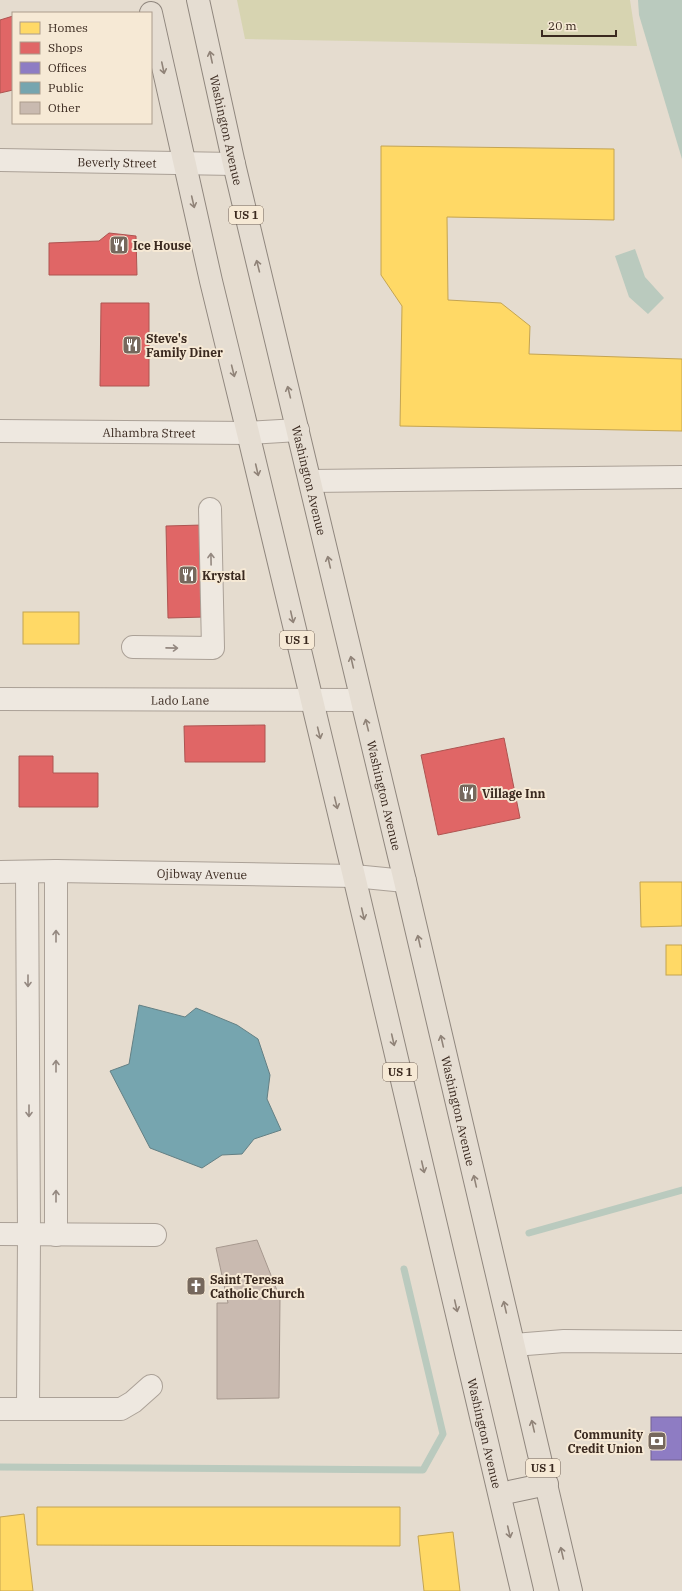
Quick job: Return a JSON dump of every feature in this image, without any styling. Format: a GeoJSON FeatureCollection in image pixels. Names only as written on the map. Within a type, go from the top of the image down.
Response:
{"type":"FeatureCollection","features":[{"type":"Feature","properties":{"kind":"main road","name":"Washington Avenue"},"geometry":{"type":"LineString","coordinates":[[148,0],[151,12]]}},
{"type":"Feature","properties":{"kind":"main road","name":"Washington Avenue"},"geometry":{"type":"LineString","coordinates":[[198,0],[234,164],[405,881],[571,1591]]}},
{"type":"Feature","properties":{"kind":"main road","name":"Washington Avenue"},"geometry":{"type":"LineString","coordinates":[[152,18],[211,281],[354,876],[522,1591]]}},
{"type":"Feature","properties":{"kind":"main road"},"geometry":{"type":"LineString","coordinates":[[500,1494],[546,1484]]}},
{"type":"Feature","properties":{"kind":"street","name":"Beverly Street"},"geometry":{"type":"LineString","coordinates":[[0,160],[234,164]]}},
{"type":"Feature","properties":{"kind":"street","name":"Alhambra Street"},"geometry":{"type":"LineString","coordinates":[[0,431],[248,432],[298,430]]}},
{"type":"Feature","properties":{"kind":"street"},"geometry":{"type":"LineString","coordinates":[[310,481],[682,477]]}},
{"type":"Feature","properties":{"kind":"street"},"geometry":{"type":"LineString","coordinates":[[133,647],[213,648],[210,509]]}},
{"type":"Feature","properties":{"kind":"street","name":"Lado Lane"},"geometry":{"type":"LineString","coordinates":[[0,699],[361,700]]}},
{"type":"Feature","properties":{"kind":"street"},"geometry":{"type":"LineString","coordinates":[[56,871],[56,1235]]}},
{"type":"Feature","properties":{"kind":"street","name":"Ojibway Avenue"},"geometry":{"type":"LineString","coordinates":[[0,872],[56,871],[354,876],[405,881]]}},
{"type":"Feature","properties":{"kind":"street"},"geometry":{"type":"LineString","coordinates":[[27,872],[29,1234],[28,1409]]}},
{"type":"Feature","properties":{"kind":"street"},"geometry":{"type":"LineString","coordinates":[[0,1234],[155,1235]]}},
{"type":"Feature","properties":{"kind":"street"},"geometry":{"type":"LineString","coordinates":[[514,1345],[564,1341],[682,1342]]}},
{"type":"Feature","properties":{"kind":"street"},"geometry":{"type":"LineString","coordinates":[[0,1409],[121,1409],[133,1402],[151,1386]]}},
{"type":"Feature","properties":{"kind":"shaded area"},"geometry":{"type":"Polygon","coordinates":[[[237,0],[630,0],[637,46],[245,39],[237,0]]]}},
{"type":"Feature","properties":{"kind":"shaded area"},"geometry":{"type":"Polygon","coordinates":[[[638,0],[682,0],[682,159],[639,15],[638,0]]]}},
{"type":"Feature","properties":{"kind":"shaded area"},"geometry":{"type":"Polygon","coordinates":[[[635,249],[645,277],[664,298],[648,314],[629,297],[615,256],[635,249]]]}},
{"type":"Feature","properties":{"kind":"building: Homes"},"geometry":{"type":"Polygon","coordinates":[[[381,146],[614,149],[614,220],[447,217],[448,300],[501,303],[530,326],[529,354],[682,359],[682,431],[400,426],[402,306],[381,275],[381,146]]]}},
{"type":"Feature","properties":{"kind":"building: Homes"},"geometry":{"type":"Polygon","coordinates":[[[23,612],[79,612],[79,644],[23,644],[23,612]]]}},
{"type":"Feature","properties":{"kind":"building: Homes"},"geometry":{"type":"Polygon","coordinates":[[[640,882],[682,882],[682,926],[641,927],[640,882]]]}},
{"type":"Feature","properties":{"kind":"building: Homes"},"geometry":{"type":"Polygon","coordinates":[[[666,945],[682,945],[682,975],[666,975],[666,945]]]}},
{"type":"Feature","properties":{"kind":"building: Homes"},"geometry":{"type":"Polygon","coordinates":[[[37,1507],[400,1507],[400,1546],[37,1545],[37,1507]]]}},
{"type":"Feature","properties":{"kind":"building: Homes"},"geometry":{"type":"Polygon","coordinates":[[[24,1514],[33,1591],[0,1591],[0,1517],[24,1514]]]}},
{"type":"Feature","properties":{"kind":"building: Homes"},"geometry":{"type":"Polygon","coordinates":[[[453,1532],[460,1591],[424,1591],[418,1536],[453,1532]]]}},
{"type":"Feature","properties":{"kind":"building: Shops"},"geometry":{"type":"Polygon","coordinates":[[[12,16],[12,90],[0,93],[0,20],[12,16]]]}},
{"type":"Feature","properties":{"kind":"building: Shops"},"geometry":{"type":"Polygon","coordinates":[[[109,233],[136,236],[137,275],[49,275],[49,243],[99,241],[109,233]]]}},
{"type":"Feature","properties":{"kind":"building: Shops"},"geometry":{"type":"Polygon","coordinates":[[[101,303],[149,303],[149,386],[100,386],[101,303]]]}},
{"type":"Feature","properties":{"kind":"building: Shops"},"geometry":{"type":"Polygon","coordinates":[[[203,525],[205,617],[168,618],[166,526],[203,525]]]}},
{"type":"Feature","properties":{"kind":"building: Shops"},"geometry":{"type":"Polygon","coordinates":[[[265,725],[265,762],[185,762],[184,726],[265,725]]]}},
{"type":"Feature","properties":{"kind":"building: Shops"},"geometry":{"type":"Polygon","coordinates":[[[504,738],[520,818],[438,835],[421,755],[504,738]]]}},
{"type":"Feature","properties":{"kind":"building: Shops"},"geometry":{"type":"Polygon","coordinates":[[[19,756],[53,756],[53,773],[98,773],[98,807],[19,807],[19,756]]]}},
{"type":"Feature","properties":{"kind":"building: Offices"},"geometry":{"type":"Polygon","coordinates":[[[651,1417],[682,1417],[682,1460],[651,1460],[651,1417]]]}},
{"type":"Feature","properties":{"kind":"building: Public"},"geometry":{"type":"Polygon","coordinates":[[[139,1005],[185,1017],[196,1008],[237,1025],[258,1039],[270,1075],[267,1099],[281,1130],[254,1139],[242,1154],[222,1155],[202,1168],[150,1148],[110,1071],[129,1064],[139,1005]]]}},
{"type":"Feature","properties":{"kind":"building: Other"},"geometry":{"type":"Polygon","coordinates":[[[257,1240],[280,1298],[279,1398],[217,1399],[217,1303],[228,1303],[216,1248],[257,1240]]]}},
{"type":"Feature","properties":{"kind":"waterway"},"geometry":{"type":"LineString","coordinates":[[529,1233],[682,1190]]}},
{"type":"Feature","properties":{"kind":"waterway"},"geometry":{"type":"LineString","coordinates":[[0,1467],[423,1470],[443,1434],[404,1269]]}},
{"type":"Feature","properties":{"kind":"place","name":"Ice House"},"geometry":{"type":"Point","coordinates":[119,245]}},
{"type":"Feature","properties":{"kind":"place","name":"Steve's Family Diner"},"geometry":{"type":"Point","coordinates":[132,345]}},
{"type":"Feature","properties":{"kind":"place","name":"Krystal"},"geometry":{"type":"Point","coordinates":[188,575]}},
{"type":"Feature","properties":{"kind":"place","name":"Village Inn"},"geometry":{"type":"Point","coordinates":[468,793]}},
{"type":"Feature","properties":{"kind":"place","name":"Saint Teresa Catholic Church"},"geometry":{"type":"Point","coordinates":[196,1286]}},
{"type":"Feature","properties":{"kind":"place","name":"Community Credit Union"},"geometry":{"type":"Point","coordinates":[657,1441]}}]}
